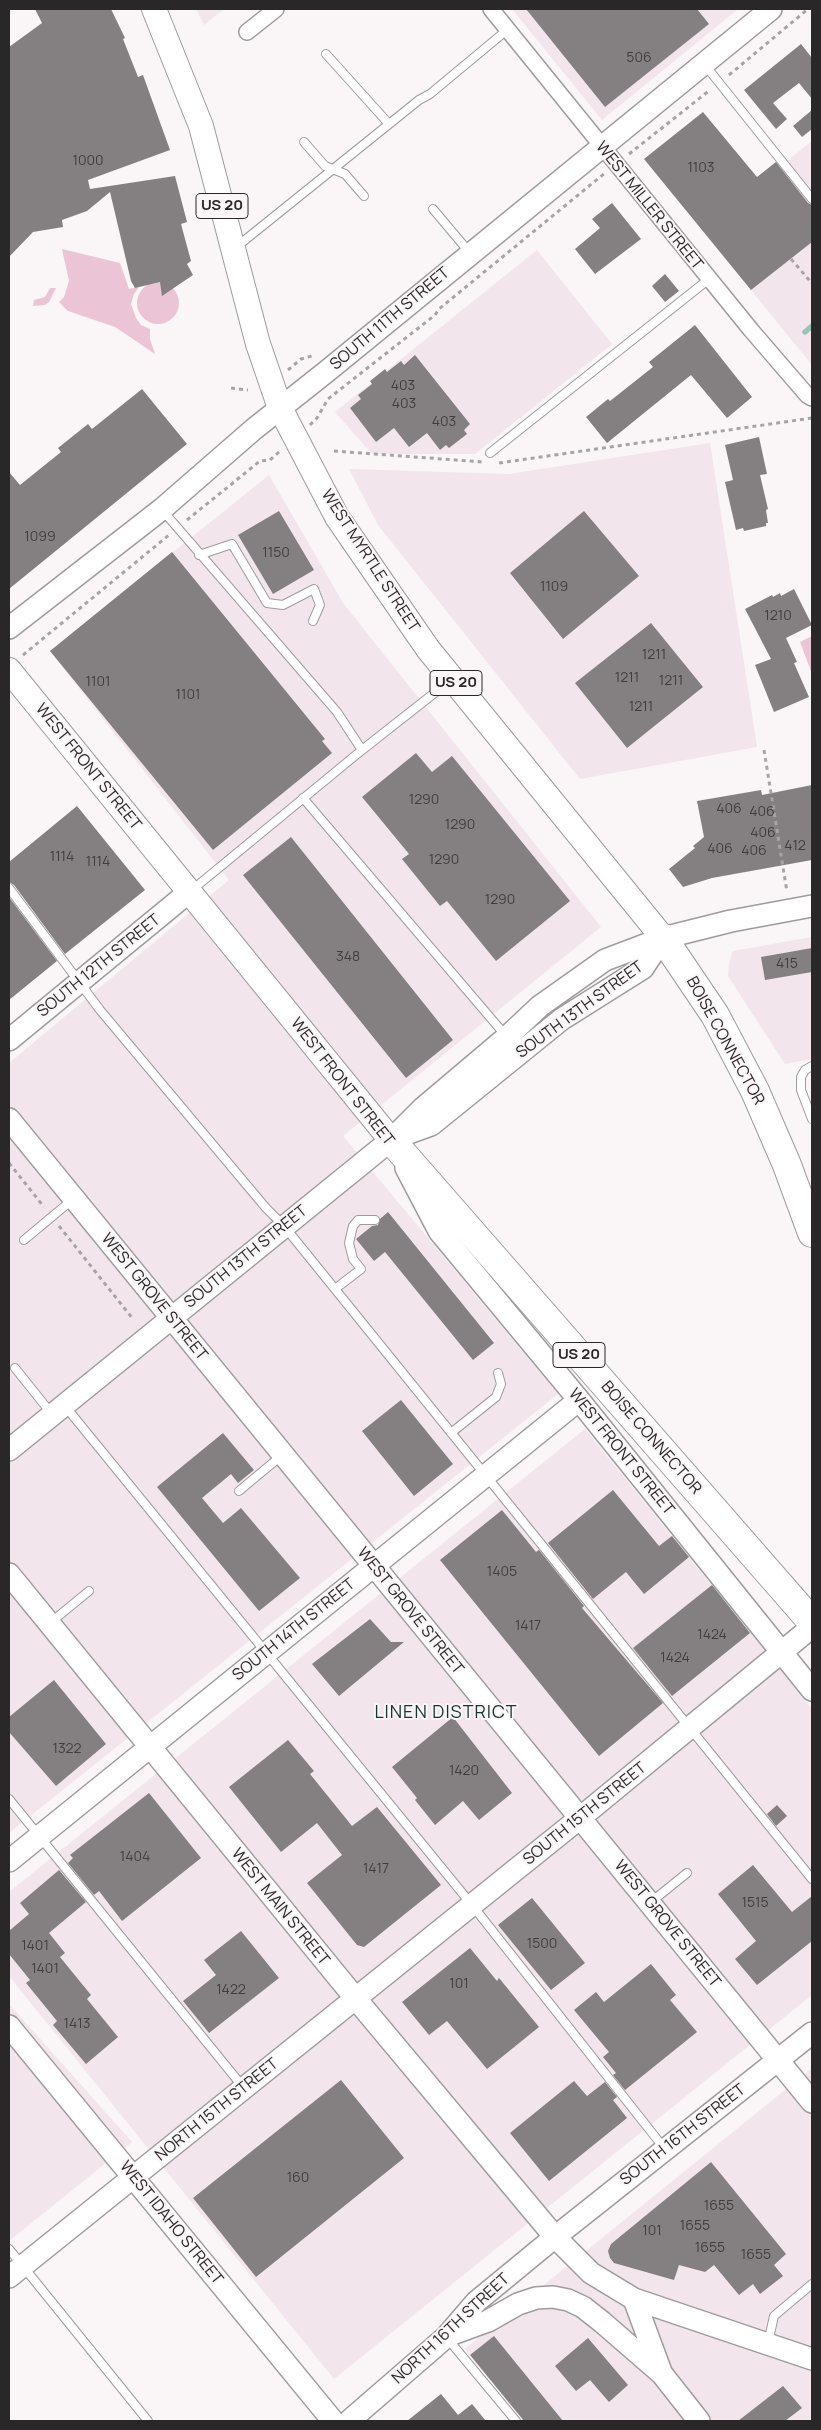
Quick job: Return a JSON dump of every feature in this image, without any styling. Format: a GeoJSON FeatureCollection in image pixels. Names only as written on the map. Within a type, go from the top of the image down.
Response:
{"type":"FeatureCollection","features":[{"type":"Feature","properties":{"kind":"highway","name":"BOISE CONNECTOR"},"geometry":{"type":"LineString","coordinates":[[663,938],[715,1015],[755,1091],[787,1165],[812,1233]]}},
{"type":"Feature","properties":{"kind":"highway","name":"BOISE CONNECTOR"},"geometry":{"type":"LineString","coordinates":[[391,1140],[812,1622]]}},
{"type":"Feature","properties":{"kind":"main road","name":"WEST MYRTLE STREET"},"geometry":{"type":"LineString","coordinates":[[154,9],[201,126],[258,344],[280,408],[337,517],[428,649],[663,938]]}},
{"type":"Feature","properties":{"kind":"main road","name":"WEST FRONT STREET"},"geometry":{"type":"LineString","coordinates":[[9,670],[391,1140]]}},
{"type":"Feature","properties":{"kind":"street"},"geometry":{"type":"LineString","coordinates":[[248,32],[276,9]]}},
{"type":"Feature","properties":{"kind":"street","name":"WEST MILLER STREET"},"geometry":{"type":"LineString","coordinates":[[491,9],[709,279],[800,388],[812,398]]}},
{"type":"Feature","properties":{"kind":"street","name":"SOUTH 11TH STREET"},"geometry":{"type":"LineString","coordinates":[[9,628],[162,509],[280,408],[771,9]]}},
{"type":"Feature","properties":{"kind":"street","name":"SOUTH 12TH STREET"},"geometry":{"type":"LineString","coordinates":[[9,1040],[189,892]]}},
{"type":"Feature","properties":{"kind":"street","name":"SOUTH 13TH STREET"},"geometry":{"type":"LineString","coordinates":[[9,1450],[391,1140],[422,1108],[507,1037],[540,1006],[606,960],[663,938],[812,906]]}},
{"type":"Feature","properties":{"kind":"street","name":"SOUTH 13TH STREET"},"geometry":{"type":"LineString","coordinates":[[391,1140],[432,1124],[562,1019],[643,968],[663,938]]}},
{"type":"Feature","properties":{"kind":"street","name":"WEST GROVE STREET"},"geometry":{"type":"LineString","coordinates":[[9,1119],[812,2102]]}},
{"type":"Feature","properties":{"kind":"street","name":"WEST FRONT STREET"},"geometry":{"type":"LineString","coordinates":[[391,1140],[439,1231],[579,1400],[812,1690]]}},
{"type":"Feature","properties":{"kind":"street","name":"SOUTH 14TH STREET"},"geometry":{"type":"LineString","coordinates":[[9,1861],[579,1400]]}},
{"type":"Feature","properties":{"kind":"street","name":"WEST MAIN STREET"},"geometry":{"type":"LineString","coordinates":[[9,1574],[356,1999],[555,2237],[590,2273],[634,2300],[812,2359]]}},
{"type":"Feature","properties":{"kind":"street","name":"SOUTH 15TH STREET"},"geometry":{"type":"LineString","coordinates":[[356,1999],[812,1627]]}},
{"type":"Feature","properties":{"kind":"street","name":"NORTH 15TH STREET"},"geometry":{"type":"LineString","coordinates":[[16,2272],[356,1999]]}},
{"type":"Feature","properties":{"kind":"street","name":"WEST IDAHO STREET"},"geometry":{"type":"LineString","coordinates":[[9,2026],[333,2421]]}},
{"type":"Feature","properties":{"kind":"street","name":"SOUTH 16TH STREET"},"geometry":{"type":"LineString","coordinates":[[555,2237],[812,2033]]}},
{"type":"Feature","properties":{"kind":"street","name":"NORTH 16TH STREET"},"geometry":{"type":"LineString","coordinates":[[349,2421],[446,2337],[476,2302],[555,2237]]}},
{"type":"Feature","properties":{"kind":"street"},"geometry":{"type":"LineString","coordinates":[[446,2337],[488,2321],[518,2304],[536,2298],[553,2297],[568,2300],[583,2307],[662,2374],[699,2421]]}},
{"type":"Feature","properties":{"kind":"street"},"geometry":{"type":"LineString","coordinates":[[634,2300],[662,2374]]}},
{"type":"Feature","properties":{"kind":"lane"},"geometry":{"type":"LineString","coordinates":[[234,249],[419,100],[430,94],[507,30]]}},
{"type":"Feature","properties":{"kind":"lane"},"geometry":{"type":"LineString","coordinates":[[326,54],[389,124]]}},
{"type":"Feature","properties":{"kind":"lane"},"geometry":{"type":"LineString","coordinates":[[703,64],[812,199]]}},
{"type":"Feature","properties":{"kind":"lane"},"geometry":{"type":"LineString","coordinates":[[304,142],[324,166],[345,174],[364,196]]}},
{"type":"Feature","properties":{"kind":"lane"},"geometry":{"type":"LineString","coordinates":[[433,209],[470,253]]}},
{"type":"Feature","properties":{"kind":"lane"},"geometry":{"type":"LineString","coordinates":[[490,453],[709,279]]}},
{"type":"Feature","properties":{"kind":"lane"},"geometry":{"type":"LineString","coordinates":[[162,509],[199,555],[337,712],[362,750]]}},
{"type":"Feature","properties":{"kind":"lane"},"geometry":{"type":"LineString","coordinates":[[199,555],[232,544],[267,603],[283,605],[314,589],[320,605],[313,621]]}},
{"type":"Feature","properties":{"kind":"lane"},"geometry":{"type":"LineString","coordinates":[[189,892],[452,679]]}},
{"type":"Feature","properties":{"kind":"lane"},"geometry":{"type":"LineString","coordinates":[[303,798],[507,1037]]}},
{"type":"Feature","properties":{"kind":"lane"},"geometry":{"type":"LineString","coordinates":[[9,888],[120,1032],[266,1208],[284,1226],[812,1879]]}},
{"type":"Feature","properties":{"kind":"lane"},"geometry":{"type":"LineString","coordinates":[[812,1066],[805,1070],[801,1078],[801,1090],[812,1119]]}},
{"type":"Feature","properties":{"kind":"lane"},"geometry":{"type":"LineString","coordinates":[[24,1240],[74,1198]]}},
{"type":"Feature","properties":{"kind":"lane"},"geometry":{"type":"LineString","coordinates":[[335,1290],[361,1269],[353,1259],[349,1243],[353,1226],[358,1220],[375,1220]]}},
{"type":"Feature","properties":{"kind":"lane"},"geometry":{"type":"LineString","coordinates":[[15,1368],[58,1410],[265,1654],[472,1905],[665,2150]]}},
{"type":"Feature","properties":{"kind":"lane"},"geometry":{"type":"LineString","coordinates":[[451,1433],[496,1397],[501,1384],[498,1373]]}},
{"type":"Feature","properties":{"kind":"lane"},"geometry":{"type":"LineString","coordinates":[[238,1491],[283,1454]]}},
{"type":"Feature","properties":{"kind":"lane"},"geometry":{"type":"LineString","coordinates":[[49,1624],[89,1591]]}},
{"type":"Feature","properties":{"kind":"lane"},"geometry":{"type":"LineString","coordinates":[[9,1799],[244,2088]]}},
{"type":"Feature","properties":{"kind":"lane"},"geometry":{"type":"LineString","coordinates":[[649,1903],[687,1873]]}},
{"type":"Feature","properties":{"kind":"lane"},"geometry":{"type":"LineString","coordinates":[[9,2249],[16,2272],[148,2421]]}},
{"type":"Feature","properties":{"kind":"lane"},"geometry":{"type":"LineString","coordinates":[[768,2345],[774,2316],[812,2284]]}},
{"type":"Feature","properties":{"kind":"lane"},"geometry":{"type":"LineString","coordinates":[[446,2337],[516,2421]]}},
{"type":"Feature","properties":{"kind":"path"},"geometry":{"type":"LineString","coordinates":[[725,78],[808,9]]}},
{"type":"Feature","properties":{"kind":"path"},"geometry":{"type":"LineString","coordinates":[[631,152],[712,88]]}},
{"type":"Feature","properties":{"kind":"path"},"geometry":{"type":"LineString","coordinates":[[317,418],[328,399],[435,315],[439,309],[593,183]]}},
{"type":"Feature","properties":{"kind":"path"},"geometry":{"type":"LineString","coordinates":[[791,259],[810,281]]}},
{"type":"Feature","properties":{"kind":"path"},"geometry":{"type":"LineString","coordinates":[[231,388],[248,390]]}},
{"type":"Feature","properties":{"kind":"path"},"geometry":{"type":"LineString","coordinates":[[334,451],[498,463],[812,418]]}},
{"type":"Feature","properties":{"kind":"path"},"geometry":{"type":"LineString","coordinates":[[192,516],[260,461],[270,460]]}},
{"type":"Feature","properties":{"kind":"path"},"geometry":{"type":"LineString","coordinates":[[37,644],[161,542]]}},
{"type":"Feature","properties":{"kind":"path"},"geometry":{"type":"LineString","coordinates":[[764,750],[790,910]]}},
{"type":"Feature","properties":{"kind":"path"},"geometry":{"type":"LineString","coordinates":[[9,1163],[132,1319]]}},
{"type":"Feature","properties":{"kind":"shaded area"},"geometry":{"type":"Polygon","coordinates":[[[196,9],[224,9],[204,25],[196,9]]]}},
{"type":"Feature","properties":{"kind":"shaded area"},"geometry":{"type":"Polygon","coordinates":[[[512,9],[738,9],[602,120],[512,9]]]}},
{"type":"Feature","properties":{"kind":"shaded area"},"geometry":{"type":"Polygon","coordinates":[[[812,141],[812,365],[698,225],[777,161],[781,166],[812,141]]]}},
{"type":"Feature","properties":{"kind":"shaded area"},"geometry":{"type":"Polygon","coordinates":[[[62,249],[120,263],[129,289],[139,287],[134,294],[131,304],[136,318],[141,325],[150,329],[150,339],[155,354],[115,327],[68,311],[59,302],[64,297],[69,281],[62,249]]]}},
{"type":"Feature","properties":{"kind":"shaded area"},"geometry":{"type":"Polygon","coordinates":[[[537,250],[612,344],[475,454],[372,454],[335,412],[537,250]]]}},
{"type":"Feature","properties":{"kind":"shaded area"},"geometry":{"type":"Polygon","coordinates":[[[158,282],[173,288],[179,303],[173,318],[158,324],[143,318],[137,303],[143,288],[158,282]]]}},
{"type":"Feature","properties":{"kind":"shaded area"},"geometry":{"type":"Polygon","coordinates":[[[50,288],[56,288],[49,302],[45,305],[33,306],[34,300],[45,297],[50,288]]]}},
{"type":"Feature","properties":{"kind":"shaded area"},"geometry":{"type":"Polygon","coordinates":[[[710,443],[757,747],[580,779],[378,525],[349,469],[509,474],[710,443]]]}},
{"type":"Feature","properties":{"kind":"shaded area"},"geometry":{"type":"Polygon","coordinates":[[[269,475],[343,603],[601,927],[343,1136],[558,1394],[9,1833],[9,1063],[229,880],[50,651],[269,475]]]}},
{"type":"Feature","properties":{"kind":"shaded area"},"geometry":{"type":"Polygon","coordinates":[[[812,636],[812,674],[800,642],[812,636]]]}},
{"type":"Feature","properties":{"kind":"shaded area"},"geometry":{"type":"Polygon","coordinates":[[[812,937],[812,1059],[785,1064],[728,976],[729,963],[733,951],[812,937]]]}},
{"type":"Feature","properties":{"kind":"shaded area"},"geometry":{"type":"Polygon","coordinates":[[[585,1429],[812,1709],[812,1995],[334,2379],[9,1976],[9,1892],[585,1429]]]}},
{"type":"Feature","properties":{"kind":"shaded area"},"geometry":{"type":"Polygon","coordinates":[[[9,2004],[132,2142],[9,2241],[9,2004]]]}},
{"type":"Feature","properties":{"kind":"shaded area"},"geometry":{"type":"Polygon","coordinates":[[[812,2068],[812,2421],[524,2421],[465,2349],[812,2068]]]}},
{"type":"Feature","properties":{"kind":"building"},"geometry":{"type":"Polygon","coordinates":[[[35,9],[111,9],[125,38],[123,39],[138,77],[143,75],[170,150],[88,180],[90,189],[175,176],[187,222],[181,224],[191,261],[187,264],[193,275],[162,296],[160,282],[135,288],[131,281],[110,192],[87,211],[62,220],[63,227],[33,232],[9,257],[9,47],[42,23],[35,9]]]}},
{"type":"Feature","properties":{"kind":"building"},"geometry":{"type":"Polygon","coordinates":[[[526,9],[697,9],[709,24],[605,107],[526,9]]]}},
{"type":"Feature","properties":{"kind":"building"},"geometry":{"type":"Polygon","coordinates":[[[801,44],[812,58],[812,99],[799,83],[773,103],[787,119],[776,129],[744,90],[801,44]]]}},
{"type":"Feature","properties":{"kind":"building"},"geometry":{"type":"Polygon","coordinates":[[[812,110],[812,129],[802,137],[793,126],[812,110]]]}},
{"type":"Feature","properties":{"kind":"building"},"geometry":{"type":"Polygon","coordinates":[[[703,112],[757,177],[776,162],[808,203],[812,205],[812,242],[751,290],[644,159],[703,112]]]}},
{"type":"Feature","properties":{"kind":"building"},"geometry":{"type":"Polygon","coordinates":[[[612,203],[641,239],[595,274],[575,249],[600,228],[592,219],[612,203]]]}},
{"type":"Feature","properties":{"kind":"building"},"geometry":{"type":"Polygon","coordinates":[[[665,274],[679,291],[665,302],[652,286],[665,274]]]}},
{"type":"Feature","properties":{"kind":"building"},"geometry":{"type":"Polygon","coordinates":[[[695,325],[752,397],[727,418],[691,375],[607,443],[586,417],[608,399],[610,401],[653,367],[649,362],[695,325]]]}},
{"type":"Feature","properties":{"kind":"building"},"geometry":{"type":"Polygon","coordinates":[[[415,355],[470,424],[464,430],[467,434],[449,448],[446,445],[440,450],[427,433],[409,447],[394,428],[376,442],[350,408],[361,399],[358,395],[372,384],[370,381],[385,369],[387,372],[401,361],[404,365],[415,355]]]}},
{"type":"Feature","properties":{"kind":"building"},"geometry":{"type":"Polygon","coordinates":[[[142,389],[187,444],[9,589],[9,472],[20,485],[61,452],[58,448],[88,424],[92,429],[142,389]]]}},
{"type":"Feature","properties":{"kind":"building"},"geometry":{"type":"Polygon","coordinates":[[[759,437],[767,474],[760,475],[768,509],[766,510],[768,523],[766,523],[766,526],[744,531],[743,528],[736,530],[725,482],[733,480],[725,445],[759,437]]]}},
{"type":"Feature","properties":{"kind":"building"},"geometry":{"type":"Polygon","coordinates":[[[279,511],[314,570],[273,594],[238,535],[279,511]]]}},
{"type":"Feature","properties":{"kind":"building"},"geometry":{"type":"Polygon","coordinates":[[[584,511],[639,576],[563,639],[510,573],[584,511]]]}},
{"type":"Feature","properties":{"kind":"building"},"geometry":{"type":"Polygon","coordinates":[[[172,552],[325,739],[322,741],[332,753],[213,850],[50,651],[172,552]]]}},
{"type":"Feature","properties":{"kind":"building"},"geometry":{"type":"Polygon","coordinates":[[[794,589],[812,625],[786,638],[797,662],[794,663],[809,697],[774,712],[755,665],[771,659],[745,609],[772,595],[773,597],[780,593],[781,596],[794,589]]]}},
{"type":"Feature","properties":{"kind":"building"},"geometry":{"type":"Polygon","coordinates":[[[651,623],[703,687],[627,748],[575,683],[651,623]]]}},
{"type":"Feature","properties":{"kind":"building"},"geometry":{"type":"Polygon","coordinates":[[[416,753],[432,772],[452,756],[570,901],[496,961],[447,901],[440,906],[402,859],[409,854],[362,797],[416,753]]]}},
{"type":"Feature","properties":{"kind":"building"},"geometry":{"type":"Polygon","coordinates":[[[812,785],[812,860],[712,878],[683,887],[669,869],[695,848],[693,846],[704,837],[697,801],[761,790],[762,795],[812,785]]]}},
{"type":"Feature","properties":{"kind":"building"},"geometry":{"type":"Polygon","coordinates":[[[77,806],[145,890],[65,954],[14,885],[9,882],[9,862],[77,806]]]}},
{"type":"Feature","properties":{"kind":"building"},"geometry":{"type":"Polygon","coordinates":[[[291,837],[453,1040],[406,1078],[243,875],[291,837]]]}},
{"type":"Feature","properties":{"kind":"building"},"geometry":{"type":"Polygon","coordinates":[[[9,897],[57,961],[9,1000],[9,897]]]}},
{"type":"Feature","properties":{"kind":"building"},"geometry":{"type":"Polygon","coordinates":[[[812,948],[812,972],[765,980],[761,957],[812,948]]]}},
{"type":"Feature","properties":{"kind":"building"},"geometry":{"type":"Polygon","coordinates":[[[388,1212],[494,1343],[473,1360],[385,1252],[374,1261],[356,1239],[372,1226],[378,1225],[380,1219],[388,1212]]]}},
{"type":"Feature","properties":{"kind":"building"},"geometry":{"type":"Polygon","coordinates":[[[401,1400],[453,1464],[414,1496],[362,1431],[401,1400]]]}},
{"type":"Feature","properties":{"kind":"building"},"geometry":{"type":"Polygon","coordinates":[[[223,1433],[254,1470],[238,1483],[231,1474],[202,1498],[223,1523],[241,1508],[300,1578],[259,1611],[157,1487],[223,1433]]]}},
{"type":"Feature","properties":{"kind":"building"},"geometry":{"type":"Polygon","coordinates":[[[613,1490],[659,1546],[672,1536],[689,1557],[644,1594],[626,1572],[593,1599],[548,1543],[613,1490]]]}},
{"type":"Feature","properties":{"kind":"building"},"geometry":{"type":"Polygon","coordinates":[[[502,1510],[536,1552],[539,1550],[584,1606],[582,1608],[663,1703],[599,1756],[440,1560],[502,1510]]]}},
{"type":"Feature","properties":{"kind":"building"},"geometry":{"type":"Polygon","coordinates":[[[712,1585],[750,1633],[672,1696],[633,1648],[712,1585]]]}},
{"type":"Feature","properties":{"kind":"building"},"geometry":{"type":"Polygon","coordinates":[[[370,1619],[391,1642],[404,1642],[339,1696],[312,1664],[370,1619]]]}},
{"type":"Feature","properties":{"kind":"building"},"geometry":{"type":"Polygon","coordinates":[[[54,1680],[106,1744],[56,1786],[9,1732],[9,1717],[54,1680]]]}},
{"type":"Feature","properties":{"kind":"building"},"geometry":{"type":"Polygon","coordinates":[[[453,1717],[512,1793],[479,1820],[463,1801],[435,1825],[415,1800],[417,1798],[392,1767],[453,1717]]]}},
{"type":"Feature","properties":{"kind":"building"},"geometry":{"type":"Polygon","coordinates":[[[288,1740],[314,1771],[310,1774],[352,1826],[377,1807],[441,1885],[364,1947],[357,1945],[307,1883],[342,1855],[317,1823],[281,1852],[229,1787],[288,1740]]]}},
{"type":"Feature","properties":{"kind":"building"},"geometry":{"type":"Polygon","coordinates":[[[149,1793],[201,1858],[122,1921],[99,1891],[94,1895],[68,1863],[73,1858],[70,1855],[149,1793]]]}},
{"type":"Feature","properties":{"kind":"building"},"geometry":{"type":"Polygon","coordinates":[[[777,1805],[787,1816],[776,1826],[767,1814],[777,1805]]]}},
{"type":"Feature","properties":{"kind":"building"},"geometry":{"type":"Polygon","coordinates":[[[753,1865],[792,1912],[812,1896],[812,1941],[757,1985],[735,1959],[756,1941],[718,1894],[753,1865]]]}},
{"type":"Feature","properties":{"kind":"building"},"geometry":{"type":"Polygon","coordinates":[[[59,1870],[86,1902],[49,1933],[65,1953],[60,1957],[91,1995],[87,1999],[118,2037],[86,2064],[53,2025],[57,2021],[26,1983],[30,1980],[9,1954],[9,1931],[29,1914],[20,1903],[59,1870]]]}},
{"type":"Feature","properties":{"kind":"building"},"geometry":{"type":"Polygon","coordinates":[[[532,1898],[585,1963],[551,1990],[498,1925],[532,1898]]]}},
{"type":"Feature","properties":{"kind":"building"},"geometry":{"type":"Polygon","coordinates":[[[241,1931],[279,1978],[209,2033],[183,2001],[216,1975],[204,1960],[241,1931]]]}},
{"type":"Feature","properties":{"kind":"building"},"geometry":{"type":"Polygon","coordinates":[[[470,1948],[497,1981],[499,1978],[539,2027],[487,2069],[447,2021],[429,2035],[402,2002],[470,1948]]]}},
{"type":"Feature","properties":{"kind":"building"},"geometry":{"type":"Polygon","coordinates":[[[651,1964],[676,1995],[670,2000],[697,2032],[625,2090],[613,2075],[616,2073],[603,2057],[609,2052],[574,2010],[596,1992],[604,2002],[651,1964]]]}},
{"type":"Feature","properties":{"kind":"building"},"geometry":{"type":"Polygon","coordinates":[[[341,2080],[404,2158],[256,2277],[193,2198],[341,2080]]]}},
{"type":"Feature","properties":{"kind":"building"},"geometry":{"type":"Polygon","coordinates":[[[574,2081],[587,2096],[605,2082],[617,2097],[613,2100],[627,2118],[549,2181],[510,2133],[574,2081]]]}},
{"type":"Feature","properties":{"kind":"building"},"geometry":{"type":"Polygon","coordinates":[[[711,2162],[786,2254],[774,2265],[783,2276],[760,2294],[753,2284],[739,2295],[714,2265],[705,2272],[679,2265],[674,2280],[614,2263],[610,2258],[608,2251],[611,2244],[711,2162]]]}},
{"type":"Feature","properties":{"kind":"building"},"geometry":{"type":"Polygon","coordinates":[[[494,2336],[563,2421],[524,2421],[470,2355],[494,2336]]]}},
{"type":"Feature","properties":{"kind":"building"},"geometry":{"type":"Polygon","coordinates":[[[588,2338],[628,2385],[609,2402],[590,2380],[576,2391],[555,2366],[588,2338]]]}},
{"type":"Feature","properties":{"kind":"building"},"geometry":{"type":"Polygon","coordinates":[[[783,2386],[802,2408],[785,2421],[738,2421],[783,2386]]]}},
{"type":"Feature","properties":{"kind":"building"},"geometry":{"type":"Polygon","coordinates":[[[441,2394],[458,2415],[472,2404],[486,2421],[407,2421],[441,2394]]]}},
{"type":"Feature","properties":{"kind":"waterway"},"geometry":{"type":"LineString","coordinates":[[805,332],[812,326]]}},
{"type":"Feature","properties":{"kind":"district","name":"LINEN DISTRICT"},"geometry":{"type":"Point","coordinates":[446,1713]}}]}
